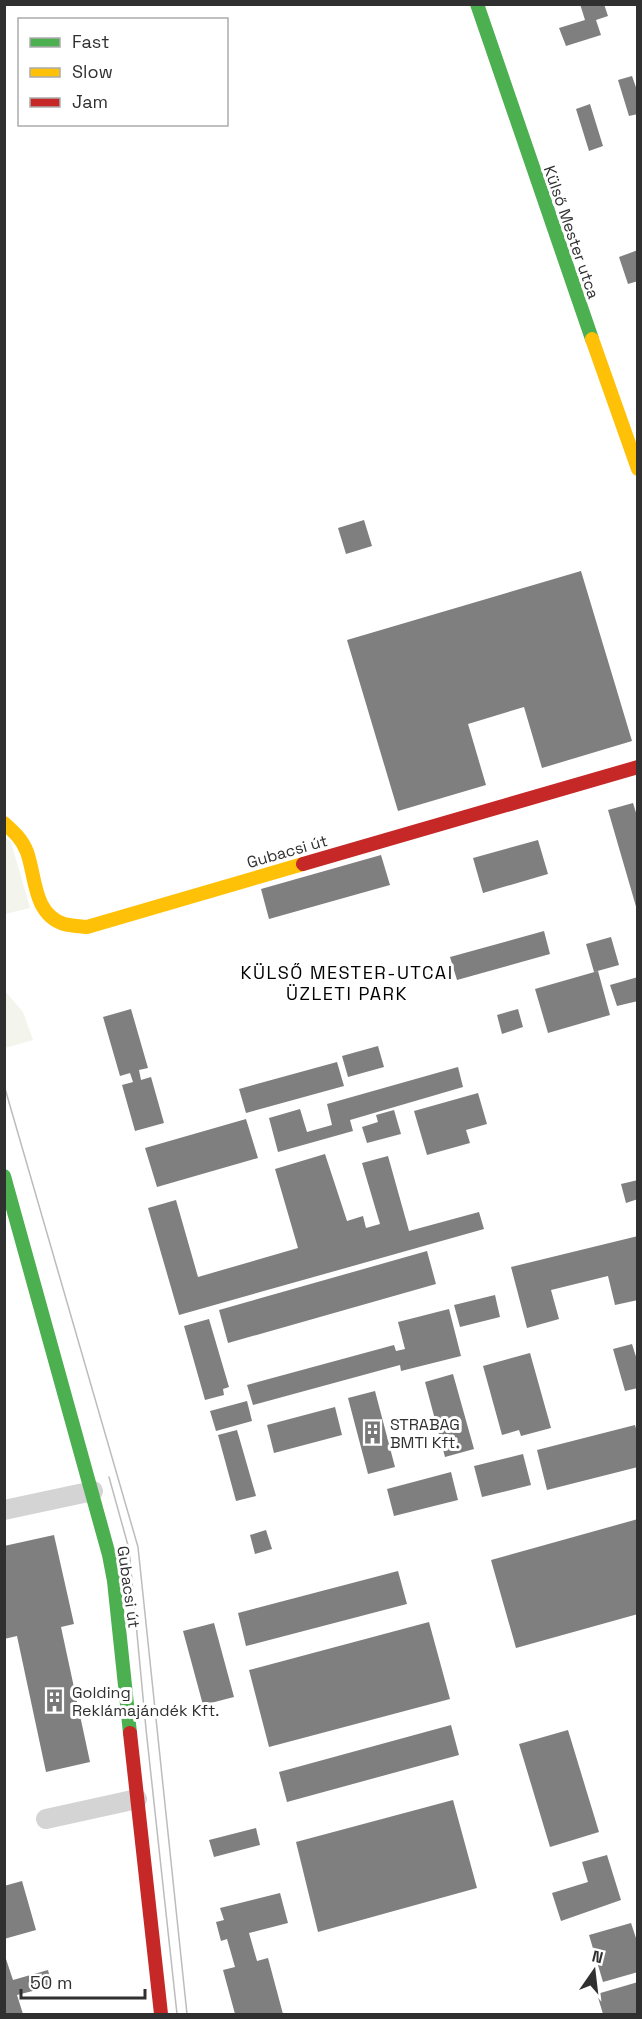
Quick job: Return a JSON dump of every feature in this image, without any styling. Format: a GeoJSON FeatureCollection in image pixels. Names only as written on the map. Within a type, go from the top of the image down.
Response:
{"type":"FeatureCollection","features":[{"type":"Feature","properties":{"kind":"street","name":"Külső Mester utca"},"geometry":{"type":"LineString","coordinates":[[477,4],[638,469]]}},
{"type":"Feature","properties":{"kind":"street","name":"Gubacsi út"},"geometry":{"type":"LineString","coordinates":[[4,823],[19,836],[26,848],[39,902],[51,919],[71,927],[87,927],[638,767]]}},
{"type":"Feature","properties":{"kind":"street","name":"Gubacsi út"},"geometry":{"type":"LineString","coordinates":[[4,1176],[8,1203],[93,1491],[114,1581],[161,2014]]}},
{"type":"Feature","properties":{"kind":"street"},"geometry":{"type":"LineString","coordinates":[[4,1510],[93,1491]]}},
{"type":"Feature","properties":{"kind":"street"},"geometry":{"type":"LineString","coordinates":[[46,1819],[137,1799]]}},
{"type":"Feature","properties":{"kind":"shaded area"},"geometry":{"type":"Polygon","coordinates":[[[4,836],[11,842],[30,908],[5,914],[4,836]]]}},
{"type":"Feature","properties":{"kind":"shaded area"},"geometry":{"type":"Polygon","coordinates":[[[4,990],[23,1012],[33,1040],[5,1048],[4,990]]]}},
{"type":"Feature","properties":{"kind":"building"},"geometry":{"type":"Polygon","coordinates":[[[580,4],[604,4],[608,16],[596,20],[601,35],[566,46],[559,28],[585,20],[580,4]]]}},
{"type":"Feature","properties":{"kind":"building"},"geometry":{"type":"Polygon","coordinates":[[[632,76],[638,93],[638,114],[629,116],[618,80],[632,76]]]}},
{"type":"Feature","properties":{"kind":"building"},"geometry":{"type":"Polygon","coordinates":[[[590,104],[603,146],[589,151],[576,109],[590,104]]]}},
{"type":"Feature","properties":{"kind":"building"},"geometry":{"type":"Polygon","coordinates":[[[638,250],[638,281],[628,284],[619,257],[638,250]]]}},
{"type":"Feature","properties":{"kind":"building"},"geometry":{"type":"Polygon","coordinates":[[[364,520],[372,546],[346,554],[338,528],[364,520]]]}},
{"type":"Feature","properties":{"kind":"building"},"geometry":{"type":"Polygon","coordinates":[[[581,571],[632,741],[542,768],[524,707],[468,724],[486,785],[398,811],[347,640],[581,571]]]}},
{"type":"Feature","properties":{"kind":"building"},"geometry":{"type":"Polygon","coordinates":[[[633,803],[638,819],[637,910],[608,810],[633,803]]]}},
{"type":"Feature","properties":{"kind":"building"},"geometry":{"type":"Polygon","coordinates":[[[538,840],[548,874],[483,893],[473,858],[538,840]]]}},
{"type":"Feature","properties":{"kind":"building"},"geometry":{"type":"Polygon","coordinates":[[[381,855],[390,885],[269,919],[261,889],[381,855]]]}},
{"type":"Feature","properties":{"kind":"building"},"geometry":{"type":"Polygon","coordinates":[[[544,931],[550,954],[457,980],[450,957],[544,931]]]}},
{"type":"Feature","properties":{"kind":"building"},"geometry":{"type":"Polygon","coordinates":[[[611,937],[619,965],[594,972],[586,944],[611,937]]]}},
{"type":"Feature","properties":{"kind":"building"},"geometry":{"type":"Polygon","coordinates":[[[598,971],[610,1015],[548,1033],[535,989],[598,971]]]}},
{"type":"Feature","properties":{"kind":"building"},"geometry":{"type":"Polygon","coordinates":[[[638,977],[638,1001],[617,1006],[610,985],[638,977]]]}},
{"type":"Feature","properties":{"kind":"building"},"geometry":{"type":"Polygon","coordinates":[[[131,1009],[148,1068],[139,1070],[141,1080],[151,1077],[164,1123],[135,1131],[122,1085],[133,1082],[130,1073],[120,1076],[103,1017],[131,1009]]]}},
{"type":"Feature","properties":{"kind":"building"},"geometry":{"type":"Polygon","coordinates":[[[518,1009],[523,1027],[502,1034],[497,1015],[518,1009]]]}},
{"type":"Feature","properties":{"kind":"building"},"geometry":{"type":"Polygon","coordinates":[[[378,1046],[384,1067],[348,1077],[342,1056],[378,1046]]]}},
{"type":"Feature","properties":{"kind":"building"},"geometry":{"type":"Polygon","coordinates":[[[337,1062],[344,1086],[246,1113],[239,1089],[337,1062]]]}},
{"type":"Feature","properties":{"kind":"building"},"geometry":{"type":"Polygon","coordinates":[[[458,1067],[463,1087],[350,1120],[353,1131],[278,1152],[269,1118],[300,1109],[307,1132],[332,1125],[327,1104],[458,1067]]]}},
{"type":"Feature","properties":{"kind":"building"},"geometry":{"type":"Polygon","coordinates":[[[478,1093],[487,1124],[466,1130],[470,1143],[427,1155],[414,1111],[478,1093]]]}},
{"type":"Feature","properties":{"kind":"building"},"geometry":{"type":"Polygon","coordinates":[[[394,1110],[401,1134],[367,1143],[362,1127],[378,1122],[376,1115],[394,1110]]]}},
{"type":"Feature","properties":{"kind":"building"},"geometry":{"type":"Polygon","coordinates":[[[246,1119],[258,1158],[157,1187],[145,1148],[246,1119]]]}},
{"type":"Feature","properties":{"kind":"building"},"geometry":{"type":"Polygon","coordinates":[[[325,1154],[347,1221],[363,1216],[366,1228],[380,1224],[362,1163],[388,1156],[409,1231],[479,1212],[484,1229],[179,1315],[148,1208],[176,1200],[198,1277],[298,1248],[275,1169],[325,1154]]]}},
{"type":"Feature","properties":{"kind":"building"},"geometry":{"type":"Polygon","coordinates":[[[638,1180],[638,1199],[626,1203],[621,1184],[638,1180]]]}},
{"type":"Feature","properties":{"kind":"building"},"geometry":{"type":"Polygon","coordinates":[[[638,1236],[638,1300],[615,1305],[608,1276],[551,1290],[559,1319],[527,1328],[511,1267],[638,1236]]]}},
{"type":"Feature","properties":{"kind":"building"},"geometry":{"type":"Polygon","coordinates":[[[427,1251],[436,1284],[228,1343],[219,1310],[427,1251]]]}},
{"type":"Feature","properties":{"kind":"building"},"geometry":{"type":"Polygon","coordinates":[[[495,1295],[500,1317],[460,1327],[454,1305],[495,1295]]]}},
{"type":"Feature","properties":{"kind":"building"},"geometry":{"type":"Polygon","coordinates":[[[449,1309],[461,1356],[401,1371],[400,1365],[253,1405],[247,1385],[394,1345],[396,1351],[405,1349],[398,1322],[449,1309]]]}},
{"type":"Feature","properties":{"kind":"building"},"geometry":{"type":"Polygon","coordinates":[[[209,1319],[229,1387],[223,1389],[224,1395],[205,1400],[184,1326],[209,1319]]]}},
{"type":"Feature","properties":{"kind":"building"},"geometry":{"type":"Polygon","coordinates":[[[632,1344],[638,1363],[638,1388],[625,1391],[613,1349],[632,1344]]]}},
{"type":"Feature","properties":{"kind":"building"},"geometry":{"type":"Polygon","coordinates":[[[530,1353],[551,1428],[521,1436],[519,1430],[502,1435],[483,1366],[530,1353]]]}},
{"type":"Feature","properties":{"kind":"building"},"geometry":{"type":"Polygon","coordinates":[[[453,1374],[474,1449],[445,1457],[425,1382],[453,1374]]]}},
{"type":"Feature","properties":{"kind":"building","name":"STRABAG BMTI Kft."},"geometry":{"type":"Polygon","coordinates":[[[375,1391],[395,1467],[368,1474],[348,1398],[375,1391]]]}},
{"type":"Feature","properties":{"kind":"building"},"geometry":{"type":"Polygon","coordinates":[[[247,1401],[252,1421],[216,1431],[210,1411],[247,1401]]]}},
{"type":"Feature","properties":{"kind":"building"},"geometry":{"type":"Polygon","coordinates":[[[335,1407],[342,1435],[274,1453],[267,1425],[335,1407]]]}},
{"type":"Feature","properties":{"kind":"building"},"geometry":{"type":"Polygon","coordinates":[[[635,1425],[638,1436],[638,1467],[547,1490],[537,1450],[635,1425]]]}},
{"type":"Feature","properties":{"kind":"building"},"geometry":{"type":"Polygon","coordinates":[[[237,1430],[256,1496],[236,1501],[218,1435],[237,1430]]]}},
{"type":"Feature","properties":{"kind":"building"},"geometry":{"type":"Polygon","coordinates":[[[523,1454],[531,1485],[482,1497],[474,1466],[523,1454]]]}},
{"type":"Feature","properties":{"kind":"building"},"geometry":{"type":"Polygon","coordinates":[[[451,1472],[458,1500],[394,1516],[387,1489],[451,1472]]]}},
{"type":"Feature","properties":{"kind":"building"},"geometry":{"type":"Polygon","coordinates":[[[638,1519],[638,1614],[516,1648],[491,1560],[638,1519]]]}},
{"type":"Feature","properties":{"kind":"building"},"geometry":{"type":"Polygon","coordinates":[[[266,1530],[272,1549],[255,1554],[250,1535],[266,1530]]]}},
{"type":"Feature","properties":{"kind":"building","name":"Golding Reklámajándék Kft."},"geometry":{"type":"Polygon","coordinates":[[[54,1535],[74,1624],[61,1627],[90,1762],[46,1772],[17,1636],[4,1639],[4,1546],[54,1535]]]}},
{"type":"Feature","properties":{"kind":"building"},"geometry":{"type":"Polygon","coordinates":[[[398,1571],[407,1604],[246,1646],[238,1613],[398,1571]]]}},
{"type":"Feature","properties":{"kind":"building"},"geometry":{"type":"Polygon","coordinates":[[[429,1622],[450,1699],[269,1747],[249,1670],[429,1622]]]}},
{"type":"Feature","properties":{"kind":"building"},"geometry":{"type":"Polygon","coordinates":[[[214,1623],[234,1697],[203,1705],[183,1631],[214,1623]]]}},
{"type":"Feature","properties":{"kind":"building"},"geometry":{"type":"Polygon","coordinates":[[[451,1725],[459,1755],[287,1802],[279,1772],[451,1725]]]}},
{"type":"Feature","properties":{"kind":"building"},"geometry":{"type":"Polygon","coordinates":[[[568,1730],[599,1832],[550,1847],[519,1744],[568,1730]]]}},
{"type":"Feature","properties":{"kind":"building"},"geometry":{"type":"Polygon","coordinates":[[[453,1800],[477,1888],[318,1932],[296,1842],[453,1800]]]}},
{"type":"Feature","properties":{"kind":"building"},"geometry":{"type":"Polygon","coordinates":[[[256,1828],[260,1845],[214,1857],[209,1840],[256,1828]]]}},
{"type":"Feature","properties":{"kind":"building"},"geometry":{"type":"Polygon","coordinates":[[[607,1855],[621,1900],[561,1921],[552,1893],[588,1882],[582,1862],[607,1855]]]}},
{"type":"Feature","properties":{"kind":"building"},"geometry":{"type":"Polygon","coordinates":[[[22,1881],[36,1930],[4,1939],[4,1886],[22,1881]]]}},
{"type":"Feature","properties":{"kind":"building"},"geometry":{"type":"Polygon","coordinates":[[[280,1893],[288,1923],[249,1933],[257,1961],[268,1958],[283,2014],[235,2014],[223,1970],[235,1967],[227,1939],[221,1941],[216,1922],[224,1920],[220,1908],[280,1893]]]}},
{"type":"Feature","properties":{"kind":"building"},"geometry":{"type":"Polygon","coordinates":[[[631,1923],[638,1944],[638,1972],[603,1982],[589,1935],[631,1923]]]}},
{"type":"Feature","properties":{"kind":"building"},"geometry":{"type":"Polygon","coordinates":[[[4,1953],[13,1980],[48,1970],[52,1986],[17,1995],[23,2014],[4,2014],[4,1953]]]}},
{"type":"Feature","properties":{"kind":"building"},"geometry":{"type":"Polygon","coordinates":[[[638,1982],[638,2014],[603,2014],[597,1994],[638,1982]]]}},
{"type":"Feature","properties":{"kind":"tram line"},"geometry":{"type":"LineString","coordinates":[[4,1085],[138,1547],[187,2014]]}},
{"type":"Feature","properties":{"kind":"tram line"},"geometry":{"type":"LineString","coordinates":[[109,1477],[129,1549],[177,2014]]}},
{"type":"Feature","properties":{"kind":"traffic: fast"},"geometry":{"type":"LineString","coordinates":[[477,4],[592,339]]}},
{"type":"Feature","properties":{"kind":"traffic: fast"},"geometry":{"type":"LineString","coordinates":[[4,1176],[109,1555],[114,1581],[130,1733]]}},
{"type":"Feature","properties":{"kind":"traffic: slow"},"geometry":{"type":"LineString","coordinates":[[592,339],[638,469]]}},
{"type":"Feature","properties":{"kind":"traffic: slow"},"geometry":{"type":"LineString","coordinates":[[4,823],[25,847],[37,894],[46,912],[54,919],[70,925],[87,927],[303,864]]}},
{"type":"Feature","properties":{"kind":"traffic: jam"},"geometry":{"type":"LineString","coordinates":[[303,864],[638,767]]}},
{"type":"Feature","properties":{"kind":"traffic: jam"},"geometry":{"type":"LineString","coordinates":[[130,1733],[161,2014]]}},
{"type":"Feature","properties":{"kind":"place","name":"STRABAG BMTI Kft."},"geometry":{"type":"Point","coordinates":[372,1433]}},
{"type":"Feature","properties":{"kind":"place","name":"Golding Reklámajándék Kft."},"geometry":{"type":"Point","coordinates":[54,1701]}},
{"type":"Feature","properties":{"kind":"district","name":"KÜLSŐ MESTER-UTCAI ÜZLETI PARK"},"geometry":{"type":"Point","coordinates":[347,983]}}]}
